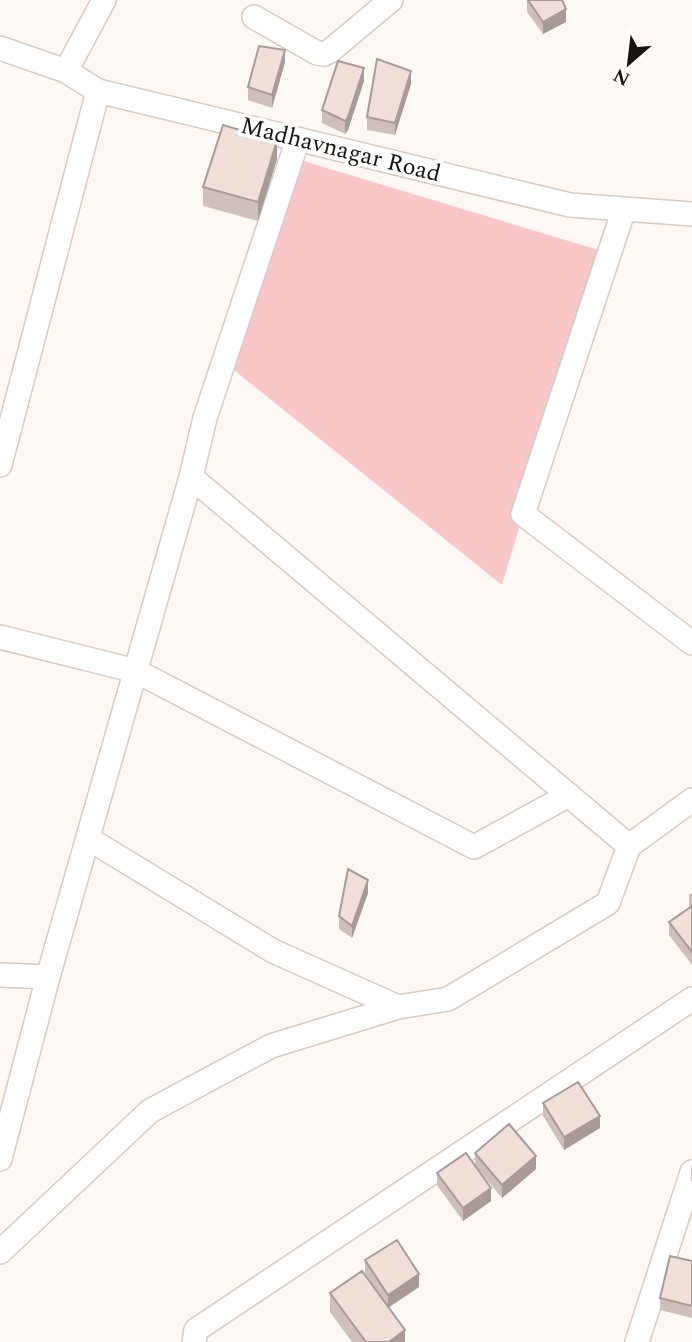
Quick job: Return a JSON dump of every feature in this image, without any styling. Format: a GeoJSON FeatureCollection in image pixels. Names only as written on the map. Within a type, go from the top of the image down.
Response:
{"type":"FeatureCollection","features":[{"type":"Feature","properties":{"kind":"street"},"geometry":{"type":"LineString","coordinates":[[66,71],[104,0]]}},
{"type":"Feature","properties":{"kind":"street"},"geometry":{"type":"LineString","coordinates":[[254,17],[317,53],[324,54],[391,0]]}},
{"type":"Feature","properties":{"kind":"street","name":"Madhavnagar Road"},"geometry":{"type":"LineString","coordinates":[[0,48],[66,71],[98,91],[570,205],[692,214]]}},
{"type":"Feature","properties":{"kind":"street"},"geometry":{"type":"LineString","coordinates":[[0,465],[98,91]]}},
{"type":"Feature","properties":{"kind":"street"},"geometry":{"type":"LineString","coordinates":[[0,1159],[48,977],[191,477],[205,418],[298,139]]}},
{"type":"Feature","properties":{"kind":"street"},"geometry":{"type":"LineString","coordinates":[[624,209],[523,514],[692,643]]}},
{"type":"Feature","properties":{"kind":"street"},"geometry":{"type":"LineString","coordinates":[[191,477],[629,846]]}},
{"type":"Feature","properties":{"kind":"street"},"geometry":{"type":"LineString","coordinates":[[0,637],[136,671],[474,847],[569,795]]}},
{"type":"Feature","properties":{"kind":"street"},"geometry":{"type":"LineString","coordinates":[[0,1252],[150,1111],[271,1046],[398,1007],[448,999],[608,904],[629,846],[692,800]]}},
{"type":"Feature","properties":{"kind":"street"},"geometry":{"type":"LineString","coordinates":[[89,839],[273,951],[398,1007]]}},
{"type":"Feature","properties":{"kind":"street"},"geometry":{"type":"LineString","coordinates":[[0,975],[48,977]]}},
{"type":"Feature","properties":{"kind":"street"},"geometry":{"type":"LineString","coordinates":[[194,1342],[196,1330],[692,999]]}},
{"type":"Feature","properties":{"kind":"street"},"geometry":{"type":"LineString","coordinates":[[637,1342],[692,1172]]}},
{"type":"Feature","properties":{"kind":"shaded area"},"geometry":{"type":"Polygon","coordinates":[[[297,159],[602,251],[502,585],[234,370],[297,159]]]}},
{"type":"Feature","properties":{"kind":"building"},"geometry":{"type":"Polygon","coordinates":[[[528,0],[562,0],[566,9],[543,22],[528,0]]]}},
{"type":"Feature","properties":{"kind":"building"},"geometry":{"type":"Polygon","coordinates":[[[259,46],[285,50],[272,95],[248,87],[259,46]]]}},
{"type":"Feature","properties":{"kind":"building"},"geometry":{"type":"Polygon","coordinates":[[[377,59],[411,71],[395,123],[367,117],[377,59]]]}},
{"type":"Feature","properties":{"kind":"building"},"geometry":{"type":"Polygon","coordinates":[[[338,61],[364,68],[345,121],[322,110],[338,61]]]}},
{"type":"Feature","properties":{"kind":"building"},"geometry":{"type":"Polygon","coordinates":[[[223,125],[277,141],[258,202],[203,187],[223,125]]]}},
{"type":"Feature","properties":{"kind":"building"},"geometry":{"type":"Polygon","coordinates":[[[348,869],[368,880],[352,926],[339,916],[348,869]]]}},
{"type":"Feature","properties":{"kind":"building"},"geometry":{"type":"Polygon","coordinates":[[[692,906],[692,952],[669,922],[692,906]]]}},
{"type":"Feature","properties":{"kind":"building"},"geometry":{"type":"Polygon","coordinates":[[[578,1082],[600,1116],[564,1137],[543,1103],[578,1082]]]}},
{"type":"Feature","properties":{"kind":"building"},"geometry":{"type":"Polygon","coordinates":[[[509,1124],[536,1156],[502,1185],[475,1153],[509,1124]]]}},
{"type":"Feature","properties":{"kind":"building"},"geometry":{"type":"Polygon","coordinates":[[[466,1153],[491,1188],[463,1208],[437,1173],[466,1153]]]}},
{"type":"Feature","properties":{"kind":"building"},"geometry":{"type":"Polygon","coordinates":[[[397,1240],[419,1274],[388,1295],[365,1260],[397,1240]]]}},
{"type":"Feature","properties":{"kind":"building"},"geometry":{"type":"Polygon","coordinates":[[[670,1256],[692,1261],[692,1306],[660,1298],[670,1256]]]}},
{"type":"Feature","properties":{"kind":"building"},"geometry":{"type":"Polygon","coordinates":[[[362,1271],[405,1330],[389,1342],[366,1342],[330,1293],[362,1271]]]}}]}
